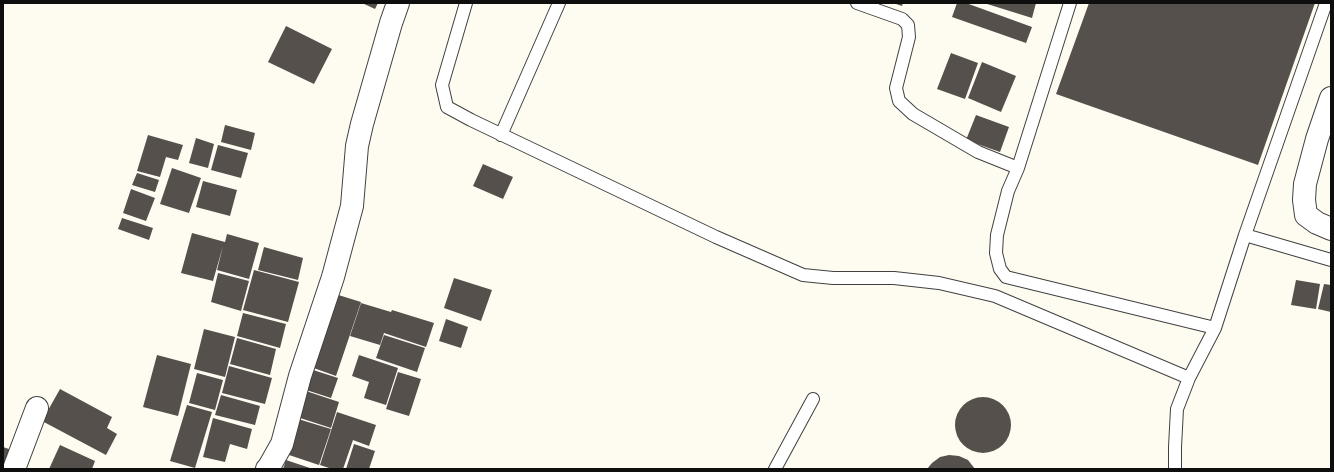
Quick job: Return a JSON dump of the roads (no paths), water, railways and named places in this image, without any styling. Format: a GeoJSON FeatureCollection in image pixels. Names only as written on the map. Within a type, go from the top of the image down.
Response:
{"type":"FeatureCollection","features":[{"type":"Feature","properties":{"kind":"street"},"geometry":{"type":"LineString","coordinates":[[267,469],[282,444],[300,376],[333,277],[352,206],[357,146],[362,124],[398,3]]}},
{"type":"Feature","properties":{"kind":"street"},"geometry":{"type":"LineString","coordinates":[[1331,98],[1317,139],[1305,184],[1304,200],[1306,215],[1317,223],[1331,230]]}},
{"type":"Feature","properties":{"kind":"street"},"geometry":{"type":"LineString","coordinates":[[14,469],[37,408]]}},
{"type":"Feature","properties":{"kind":"lane"},"geometry":{"type":"LineString","coordinates":[[466,3],[442,86],[447,107],[716,236],[803,275],[833,278],[894,278],[940,284],[995,296],[1189,378]]}},
{"type":"Feature","properties":{"kind":"lane"},"geometry":{"type":"LineString","coordinates":[[502,134],[559,3]]}},
{"type":"Feature","properties":{"kind":"lane"},"geometry":{"type":"LineString","coordinates":[[857,3],[902,19],[908,24],[909,37],[896,88],[899,101],[913,114],[978,152],[1018,168]]}},
{"type":"Feature","properties":{"kind":"lane"},"geometry":{"type":"LineString","coordinates":[[1070,3],[1018,168],[1008,191],[997,235],[996,253],[1000,269],[1006,278],[1215,328]]}},
{"type":"Feature","properties":{"kind":"lane"},"geometry":{"type":"LineString","coordinates":[[1175,469],[1177,408],[1189,378],[1215,328],[1245,236],[1326,3]]}},
{"type":"Feature","properties":{"kind":"lane"},"geometry":{"type":"LineString","coordinates":[[1245,236],[1331,260]]}},
{"type":"Feature","properties":{"kind":"lane"},"geometry":{"type":"LineString","coordinates":[[775,469],[813,399]]}}]}
